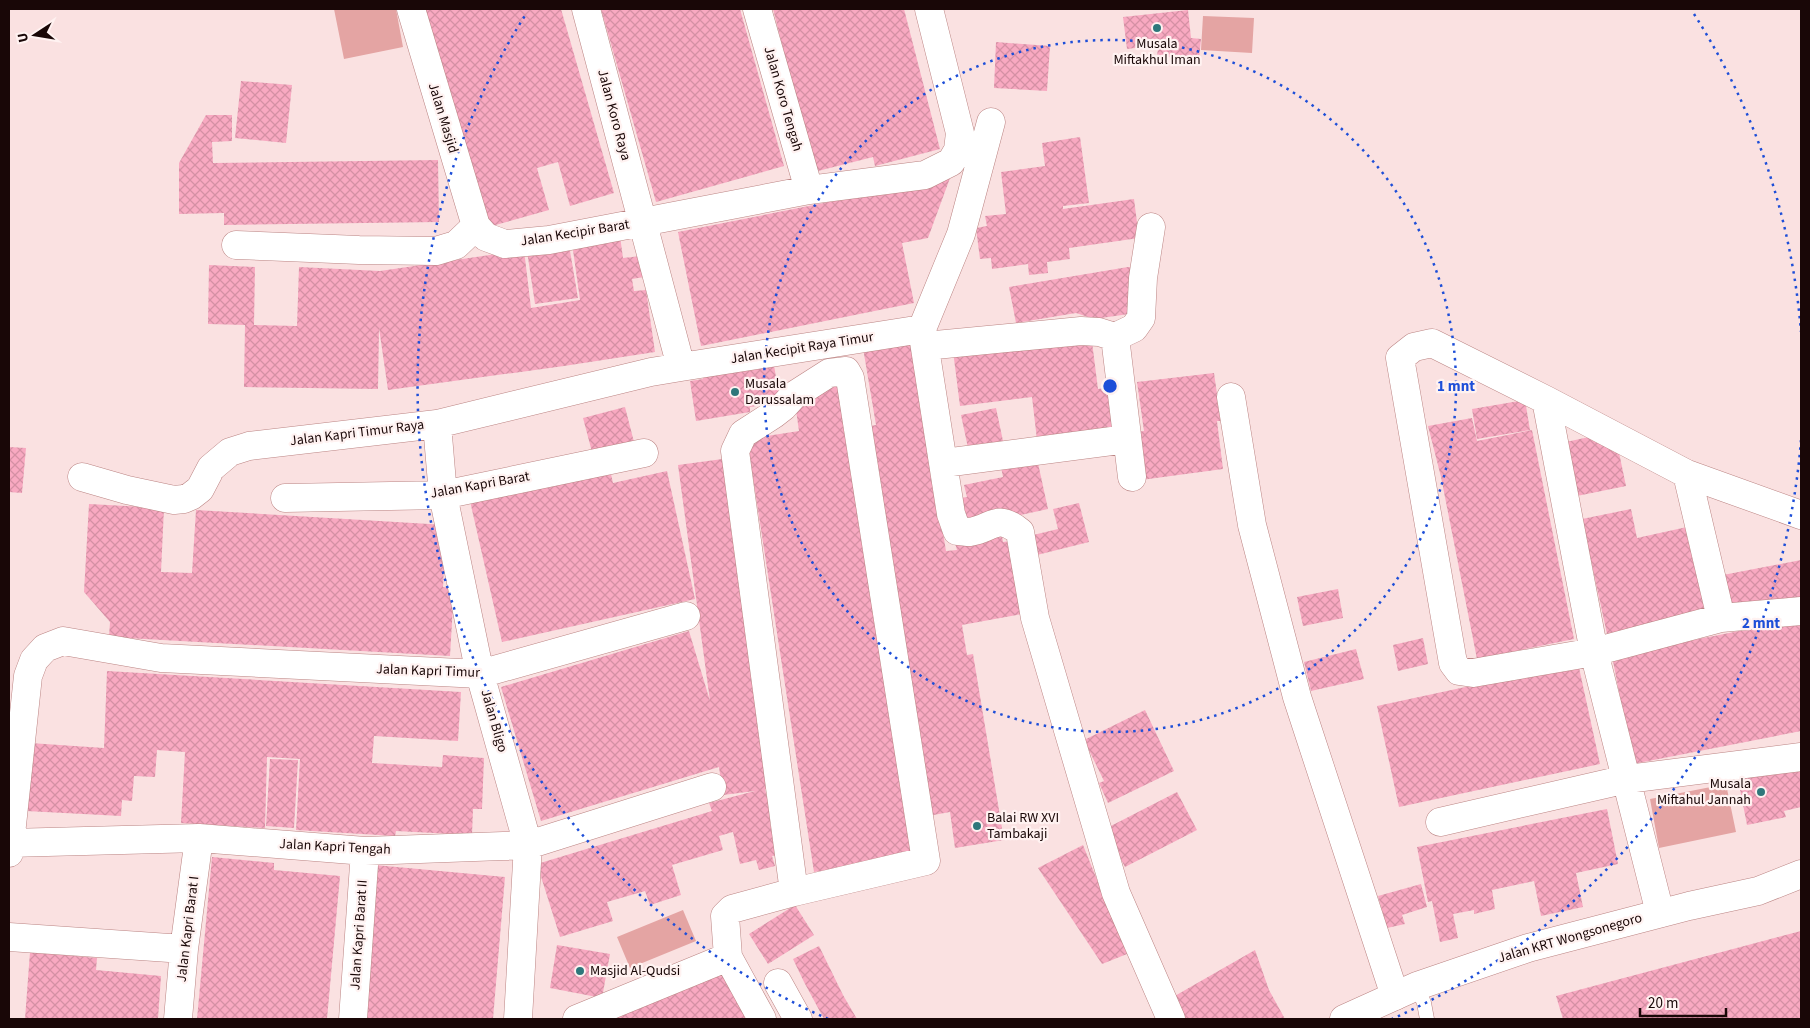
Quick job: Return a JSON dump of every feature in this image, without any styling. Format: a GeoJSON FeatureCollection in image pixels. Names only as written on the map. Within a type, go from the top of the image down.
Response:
{"type":"FeatureCollection","features":[{"type":"Feature","properties":{"kind":"street","name":"Jalan Masjid"},"geometry":{"type":"LineString","coordinates":[[411,9],[476,226]]}},
{"type":"Feature","properties":{"kind":"street","name":"Jalan Koro Raya"},"geometry":{"type":"LineString","coordinates":[[586,9],[681,367]]}},
{"type":"Feature","properties":{"kind":"street","name":"Jalan Koro Tengah"},"geometry":{"type":"LineString","coordinates":[[757,9],[809,190]]}},
{"type":"Feature","properties":{"kind":"street","name":"Jalan Kecipir Barat"},"geometry":{"type":"LineString","coordinates":[[476,226],[486,237],[505,244],[549,240],[809,190],[925,175],[951,162],[958,150],[960,133],[934,15]]}},
{"type":"Feature","properties":{"kind":"street"},"geometry":{"type":"LineString","coordinates":[[991,122],[961,234],[923,337],[951,514],[957,531],[969,532],[998,522],[1011,525],[1020,532],[1035,618],[1116,893],[1171,1019]]}},
{"type":"Feature","properties":{"kind":"street"},"geometry":{"type":"LineString","coordinates":[[236,245],[436,251],[456,245],[476,226]]}},
{"type":"Feature","properties":{"kind":"street"},"geometry":{"type":"LineString","coordinates":[[1132,477],[1115,336],[1134,328],[1141,318],[1143,278],[1151,227]]}},
{"type":"Feature","properties":{"kind":"street","name":"Jalan Kecipit Raya Timur"},"geometry":{"type":"LineString","coordinates":[[651,372],[923,337],[1081,331],[1099,332],[1115,336]]}},
{"type":"Feature","properties":{"kind":"street"},"geometry":{"type":"LineString","coordinates":[[1801,515],[1687,474],[1432,343],[1414,347],[1400,358],[1453,663],[1460,671],[1473,673],[1594,652],[1721,618],[1801,611]]}},
{"type":"Feature","properties":{"kind":"street"},"geometry":{"type":"LineString","coordinates":[[762,1019],[728,957],[725,916],[732,909],[794,892],[926,861],[850,378],[846,371],[830,373],[793,396],[774,414],[743,434],[735,450],[794,892]]}},
{"type":"Feature","properties":{"kind":"street","name":"Jalan Kapri Timur Raya"},"geometry":{"type":"LineString","coordinates":[[82,477],[126,490],[174,500],[184,499],[200,489],[211,468],[230,452],[249,446],[438,424],[651,372]]}},
{"type":"Feature","properties":{"kind":"street"},"geometry":{"type":"LineString","coordinates":[[1232,397],[1252,525],[1297,697],[1354,877],[1406,991]]}},
{"type":"Feature","properties":{"kind":"street"},"geometry":{"type":"LineString","coordinates":[[1546,400],[1594,652],[1660,914]]}},
{"type":"Feature","properties":{"kind":"street","name":"Jalan Bligo"},"geometry":{"type":"LineString","coordinates":[[438,424],[443,494],[480,674],[528,845],[518,1019]]}},
{"type":"Feature","properties":{"kind":"street"},"geometry":{"type":"LineString","coordinates":[[944,463],[1127,439]]}},
{"type":"Feature","properties":{"kind":"street","name":"Jalan Kapri Barat"},"geometry":{"type":"LineString","coordinates":[[285,498],[443,494],[644,453]]}},
{"type":"Feature","properties":{"kind":"street"},"geometry":{"type":"LineString","coordinates":[[1687,474],[1721,618]]}},
{"type":"Feature","properties":{"kind":"street","name":"Jalan Kapri Timur"},"geometry":{"type":"LineString","coordinates":[[9,853],[28,676],[34,660],[45,648],[63,641],[161,658],[480,674],[686,616]]}},
{"type":"Feature","properties":{"kind":"street"},"geometry":{"type":"LineString","coordinates":[[1440,822],[1627,779],[1801,757]]}},
{"type":"Feature","properties":{"kind":"street","name":"Jalan Kapri Tengah"},"geometry":{"type":"LineString","coordinates":[[9,843],[199,838],[365,851],[528,845],[712,787]]}},
{"type":"Feature","properties":{"kind":"street","name":"Jalan Kapri Barat I"},"geometry":{"type":"LineString","coordinates":[[178,1019],[184,948],[199,838]]}},
{"type":"Feature","properties":{"kind":"street","name":"Jalan Kapri Barat II"},"geometry":{"type":"LineString","coordinates":[[352,1019],[365,851]]}},
{"type":"Feature","properties":{"kind":"street","name":"Jalan KRT Wongsonegoro"},"geometry":{"type":"LineString","coordinates":[[1344,1019],[1406,991],[1528,948],[1758,891],[1801,874]]}},
{"type":"Feature","properties":{"kind":"street"},"geometry":{"type":"LineString","coordinates":[[9,937],[184,948]]}},
{"type":"Feature","properties":{"kind":"street"},"geometry":{"type":"LineString","coordinates":[[577,1019],[728,957]]}},
{"type":"Feature","properties":{"kind":"street"},"geometry":{"type":"LineString","coordinates":[[778,983],[798,1019]]}},
{"type":"Feature","properties":{"kind":"lane"},"geometry":{"type":"LineString","coordinates":[[1406,991],[1424,1003],[1427,1019]]}},
{"type":"Feature","properties":{"kind":"shaded area"},"geometry":{"type":"Polygon","coordinates":[[[334,9],[396,9],[403,47],[344,59],[334,9]]]}},
{"type":"Feature","properties":{"kind":"shaded area"},"geometry":{"type":"Polygon","coordinates":[[[1203,16],[1254,18],[1252,53],[1201,50],[1203,16]]]}},
{"type":"Feature","properties":{"kind":"shaded area"},"geometry":{"type":"Polygon","coordinates":[[[1726,784],[1736,832],[1659,848],[1650,799],[1726,784]]]}},
{"type":"Feature","properties":{"kind":"shaded area"},"geometry":{"type":"Polygon","coordinates":[[[683,910],[696,941],[630,968],[617,937],[683,910]]]}},
{"type":"Feature","properties":{"kind":"building"},"geometry":{"type":"Polygon","coordinates":[[[422,9],[561,9],[614,193],[570,206],[558,162],[537,168],[549,210],[485,228],[422,9]]]}},
{"type":"Feature","properties":{"kind":"building"},"geometry":{"type":"Polygon","coordinates":[[[601,9],[740,9],[784,166],[656,202],[601,9]]]}},
{"type":"Feature","properties":{"kind":"building"},"geometry":{"type":"Polygon","coordinates":[[[773,9],[904,9],[940,149],[875,166],[873,157],[814,172],[773,9]]]}},
{"type":"Feature","properties":{"kind":"building","name":"Musala Miftakhul Iman"},"geometry":{"type":"Polygon","coordinates":[[[1188,10],[1191,38],[1201,39],[1199,60],[1157,56],[1158,48],[1151,49],[1150,46],[1127,49],[1123,17],[1188,10]]]}},
{"type":"Feature","properties":{"kind":"building"},"geometry":{"type":"Polygon","coordinates":[[[996,42],[1050,46],[1047,91],[994,88],[996,42]]]}},
{"type":"Feature","properties":{"kind":"building"},"geometry":{"type":"Polygon","coordinates":[[[241,81],[292,85],[286,143],[235,138],[241,81]]]}},
{"type":"Feature","properties":{"kind":"building"},"geometry":{"type":"Polygon","coordinates":[[[206,115],[232,115],[232,141],[212,142],[213,163],[438,160],[439,222],[224,225],[224,213],[179,214],[179,163],[206,115]]]}},
{"type":"Feature","properties":{"kind":"building"},"geometry":{"type":"Polygon","coordinates":[[[1080,137],[1089,203],[1063,206],[1063,209],[1134,199],[1139,238],[1069,248],[1070,259],[1047,262],[1048,273],[1029,275],[1028,264],[992,269],[991,258],[980,259],[976,228],[987,226],[985,216],[1006,214],[1001,172],[1045,166],[1042,143],[1080,137]]]}},
{"type":"Feature","properties":{"kind":"building"},"geometry":{"type":"Polygon","coordinates":[[[950,178],[928,238],[902,243],[914,303],[701,346],[678,232],[950,178]]]}},
{"type":"Feature","properties":{"kind":"building"},"geometry":{"type":"Polygon","coordinates":[[[620,236],[623,258],[641,256],[644,277],[632,279],[634,291],[646,290],[655,352],[388,390],[379,328],[378,389],[244,387],[245,325],[208,324],[209,265],[255,267],[254,325],[297,326],[299,267],[380,271],[524,250],[531,308],[580,300],[572,243],[620,236]]]}},
{"type":"Feature","properties":{"kind":"building"},"geometry":{"type":"Polygon","coordinates":[[[569,245],[578,298],[535,304],[527,251],[569,245]]]}},
{"type":"Feature","properties":{"kind":"building"},"geometry":{"type":"Polygon","coordinates":[[[1135,267],[1136,313],[1094,319],[1076,313],[1016,323],[1009,287],[1135,267]]]}},
{"type":"Feature","properties":{"kind":"building"},"geometry":{"type":"Polygon","coordinates":[[[1091,334],[1098,389],[1117,386],[1122,429],[1037,440],[1032,397],[960,406],[953,351],[1091,334]]]}},
{"type":"Feature","properties":{"kind":"building"},"geometry":{"type":"Polygon","coordinates":[[[912,341],[946,551],[957,550],[955,543],[1002,536],[1003,542],[1010,541],[1022,614],[962,625],[967,655],[973,654],[1004,840],[955,848],[950,812],[928,816],[865,427],[876,425],[863,348],[912,341]]]}},
{"type":"Feature","properties":{"kind":"building","name":"Musala Darussalam"},"geometry":{"type":"Polygon","coordinates":[[[774,365],[780,402],[750,407],[750,412],[696,421],[690,381],[703,379],[701,368],[774,365]]]}},
{"type":"Feature","properties":{"kind":"building"},"geometry":{"type":"Polygon","coordinates":[[[1214,373],[1221,421],[1217,421],[1223,469],[1141,480],[1135,432],[1144,431],[1137,382],[1214,373]]]}},
{"type":"Feature","properties":{"kind":"building"},"geometry":{"type":"Polygon","coordinates":[[[843,385],[915,857],[814,872],[747,439],[799,431],[795,403],[815,389],[843,385]]]}},
{"type":"Feature","properties":{"kind":"building"},"geometry":{"type":"Polygon","coordinates":[[[1525,400],[1530,430],[1477,439],[1472,409],[1525,400]]]}},
{"type":"Feature","properties":{"kind":"building"},"geometry":{"type":"Polygon","coordinates":[[[625,407],[634,442],[592,452],[583,418],[625,407]]]}},
{"type":"Feature","properties":{"kind":"building"},"geometry":{"type":"Polygon","coordinates":[[[996,408],[1003,441],[968,448],[961,415],[996,408]]]}},
{"type":"Feature","properties":{"kind":"building"},"geometry":{"type":"Polygon","coordinates":[[[1472,418],[1477,441],[1532,430],[1574,639],[1477,659],[1441,477],[1428,426],[1472,418]]]}},
{"type":"Feature","properties":{"kind":"building"},"geometry":{"type":"Polygon","coordinates":[[[1603,434],[1617,443],[1626,486],[1577,496],[1566,442],[1603,434]]]}},
{"type":"Feature","properties":{"kind":"building"},"geometry":{"type":"Polygon","coordinates":[[[9,447],[26,448],[22,493],[9,492],[9,447]]]}},
{"type":"Feature","properties":{"kind":"building"},"geometry":{"type":"Polygon","coordinates":[[[1036,454],[1048,509],[960,528],[954,499],[967,497],[964,485],[1003,477],[1000,462],[1036,454]]]}},
{"type":"Feature","properties":{"kind":"building"},"geometry":{"type":"Polygon","coordinates":[[[730,458],[775,788],[765,789],[773,822],[770,823],[778,855],[772,856],[775,866],[759,870],[756,860],[740,864],[733,832],[719,836],[723,850],[672,865],[681,895],[650,905],[645,891],[607,902],[613,921],[560,937],[537,864],[712,811],[709,803],[755,791],[723,795],[719,767],[541,821],[501,687],[689,631],[710,701],[678,465],[730,458]]]}},
{"type":"Feature","properties":{"kind":"building"},"geometry":{"type":"Polygon","coordinates":[[[610,470],[613,483],[667,471],[695,599],[502,642],[470,501],[610,470]]]}},
{"type":"Feature","properties":{"kind":"building"},"geometry":{"type":"Polygon","coordinates":[[[1079,503],[1089,542],[1033,556],[1029,536],[1058,529],[1053,509],[1079,503]]]}},
{"type":"Feature","properties":{"kind":"building"},"geometry":{"type":"Polygon","coordinates":[[[89,504],[164,508],[161,572],[192,573],[196,510],[446,525],[443,587],[454,588],[450,656],[109,637],[110,622],[84,592],[89,504]]]}},
{"type":"Feature","properties":{"kind":"building"},"geometry":{"type":"Polygon","coordinates":[[[1631,509],[1637,538],[1687,527],[1705,613],[1607,634],[1582,519],[1631,509]]]}},
{"type":"Feature","properties":{"kind":"building"},"geometry":{"type":"Polygon","coordinates":[[[1801,560],[1801,599],[1730,613],[1723,575],[1801,560]]]}},
{"type":"Feature","properties":{"kind":"building"},"geometry":{"type":"Polygon","coordinates":[[[1338,589],[1343,618],[1303,626],[1297,597],[1338,589]]]}},
{"type":"Feature","properties":{"kind":"building"},"geometry":{"type":"Polygon","coordinates":[[[1801,619],[1801,731],[1633,764],[1612,656],[1801,619]]]}},
{"type":"Feature","properties":{"kind":"building"},"geometry":{"type":"Polygon","coordinates":[[[1423,638],[1428,664],[1398,671],[1393,645],[1423,638]]]}},
{"type":"Feature","properties":{"kind":"building"},"geometry":{"type":"Polygon","coordinates":[[[1356,649],[1364,679],[1311,691],[1304,662],[1356,649]]]}},
{"type":"Feature","properties":{"kind":"building"},"geometry":{"type":"Polygon","coordinates":[[[1578,663],[1600,764],[1399,807],[1377,706],[1578,663]]]}},
{"type":"Feature","properties":{"kind":"building"},"geometry":{"type":"Polygon","coordinates":[[[107,671],[461,692],[458,741],[374,736],[372,763],[442,767],[443,755],[484,758],[482,809],[473,809],[472,835],[396,831],[395,836],[296,830],[300,759],[267,757],[265,828],[181,823],[185,752],[157,750],[155,777],[134,776],[132,801],[122,800],[121,816],[26,811],[30,743],[104,748],[107,671]]]}},
{"type":"Feature","properties":{"kind":"building"},"geometry":{"type":"Polygon","coordinates":[[[1145,710],[1174,771],[1108,803],[1099,783],[1104,781],[1084,740],[1145,710]]]}},
{"type":"Feature","properties":{"kind":"building"},"geometry":{"type":"Polygon","coordinates":[[[270,759],[298,760],[294,828],[266,826],[270,759]]]}},
{"type":"Feature","properties":{"kind":"building","name":"Musala Miftahul Jannah"},"geometry":{"type":"Polygon","coordinates":[[[1801,769],[1801,807],[1784,811],[1786,817],[1747,825],[1737,774],[1801,769]]]}},
{"type":"Feature","properties":{"kind":"building"},"geometry":{"type":"Polygon","coordinates":[[[1177,792],[1197,830],[1125,867],[1105,829],[1177,792]]]}},
{"type":"Feature","properties":{"kind":"building"},"geometry":{"type":"Polygon","coordinates":[[[1607,809],[1618,864],[1576,873],[1583,907],[1541,916],[1534,881],[1492,890],[1495,909],[1474,914],[1474,910],[1453,914],[1458,938],[1440,942],[1432,901],[1428,902],[1417,847],[1607,809]]]}},
{"type":"Feature","properties":{"kind":"building"},"geometry":{"type":"Polygon","coordinates":[[[1083,845],[1127,954],[1102,964],[1038,868],[1083,845]]]}},
{"type":"Feature","properties":{"kind":"building"},"geometry":{"type":"Polygon","coordinates":[[[212,857],[274,863],[274,870],[340,876],[327,1019],[197,1019],[212,857]]]}},
{"type":"Feature","properties":{"kind":"building"},"geometry":{"type":"Polygon","coordinates":[[[375,865],[505,877],[493,1019],[362,1019],[375,865]]]}},
{"type":"Feature","properties":{"kind":"building"},"geometry":{"type":"Polygon","coordinates":[[[1421,884],[1427,907],[1402,915],[1405,924],[1387,928],[1378,896],[1421,884]]]}},
{"type":"Feature","properties":{"kind":"building"},"geometry":{"type":"Polygon","coordinates":[[[795,905],[814,935],[768,964],[749,934],[795,905]]]}},
{"type":"Feature","properties":{"kind":"building"},"geometry":{"type":"Polygon","coordinates":[[[1801,931],[1801,1019],[1563,1019],[1556,996],[1801,931]]]}},
{"type":"Feature","properties":{"kind":"building","name":"Masjid Al-Qudsi"},"geometry":{"type":"Polygon","coordinates":[[[557,945],[610,954],[602,998],[550,988],[557,945]]]}},
{"type":"Feature","properties":{"kind":"building"},"geometry":{"type":"Polygon","coordinates":[[[819,946],[857,1019],[824,1019],[804,982],[793,959],[819,946]]]}},
{"type":"Feature","properties":{"kind":"building"},"geometry":{"type":"Polygon","coordinates":[[[1255,950],[1269,990],[1285,1019],[1179,1019],[1173,997],[1255,950]]]}},
{"type":"Feature","properties":{"kind":"building"},"geometry":{"type":"Polygon","coordinates":[[[30,952],[97,958],[96,970],[161,976],[158,1019],[25,1019],[30,952]]]}},
{"type":"Feature","properties":{"kind":"building"},"geometry":{"type":"Polygon","coordinates":[[[728,966],[754,1019],[598,1019],[728,966]]]}},
{"type":"Feature","properties":{"kind":"place","name":"Musala Miftakhul Iman"},"geometry":{"type":"Point","coordinates":[1157,28]}},
{"type":"Feature","properties":{"kind":"place","name":"Musala Darussalam"},"geometry":{"type":"Point","coordinates":[735,392]}},
{"type":"Feature","properties":{"kind":"place","name":"Musala Miftahul Jannah"},"geometry":{"type":"Point","coordinates":[1761,792]}},
{"type":"Feature","properties":{"kind":"place","name":"Balai RW XVI Tambakaji"},"geometry":{"type":"Point","coordinates":[977,826]}},
{"type":"Feature","properties":{"kind":"place","name":"Masjid Al-Qudsi"},"geometry":{"type":"Point","coordinates":[580,971]}}]}
